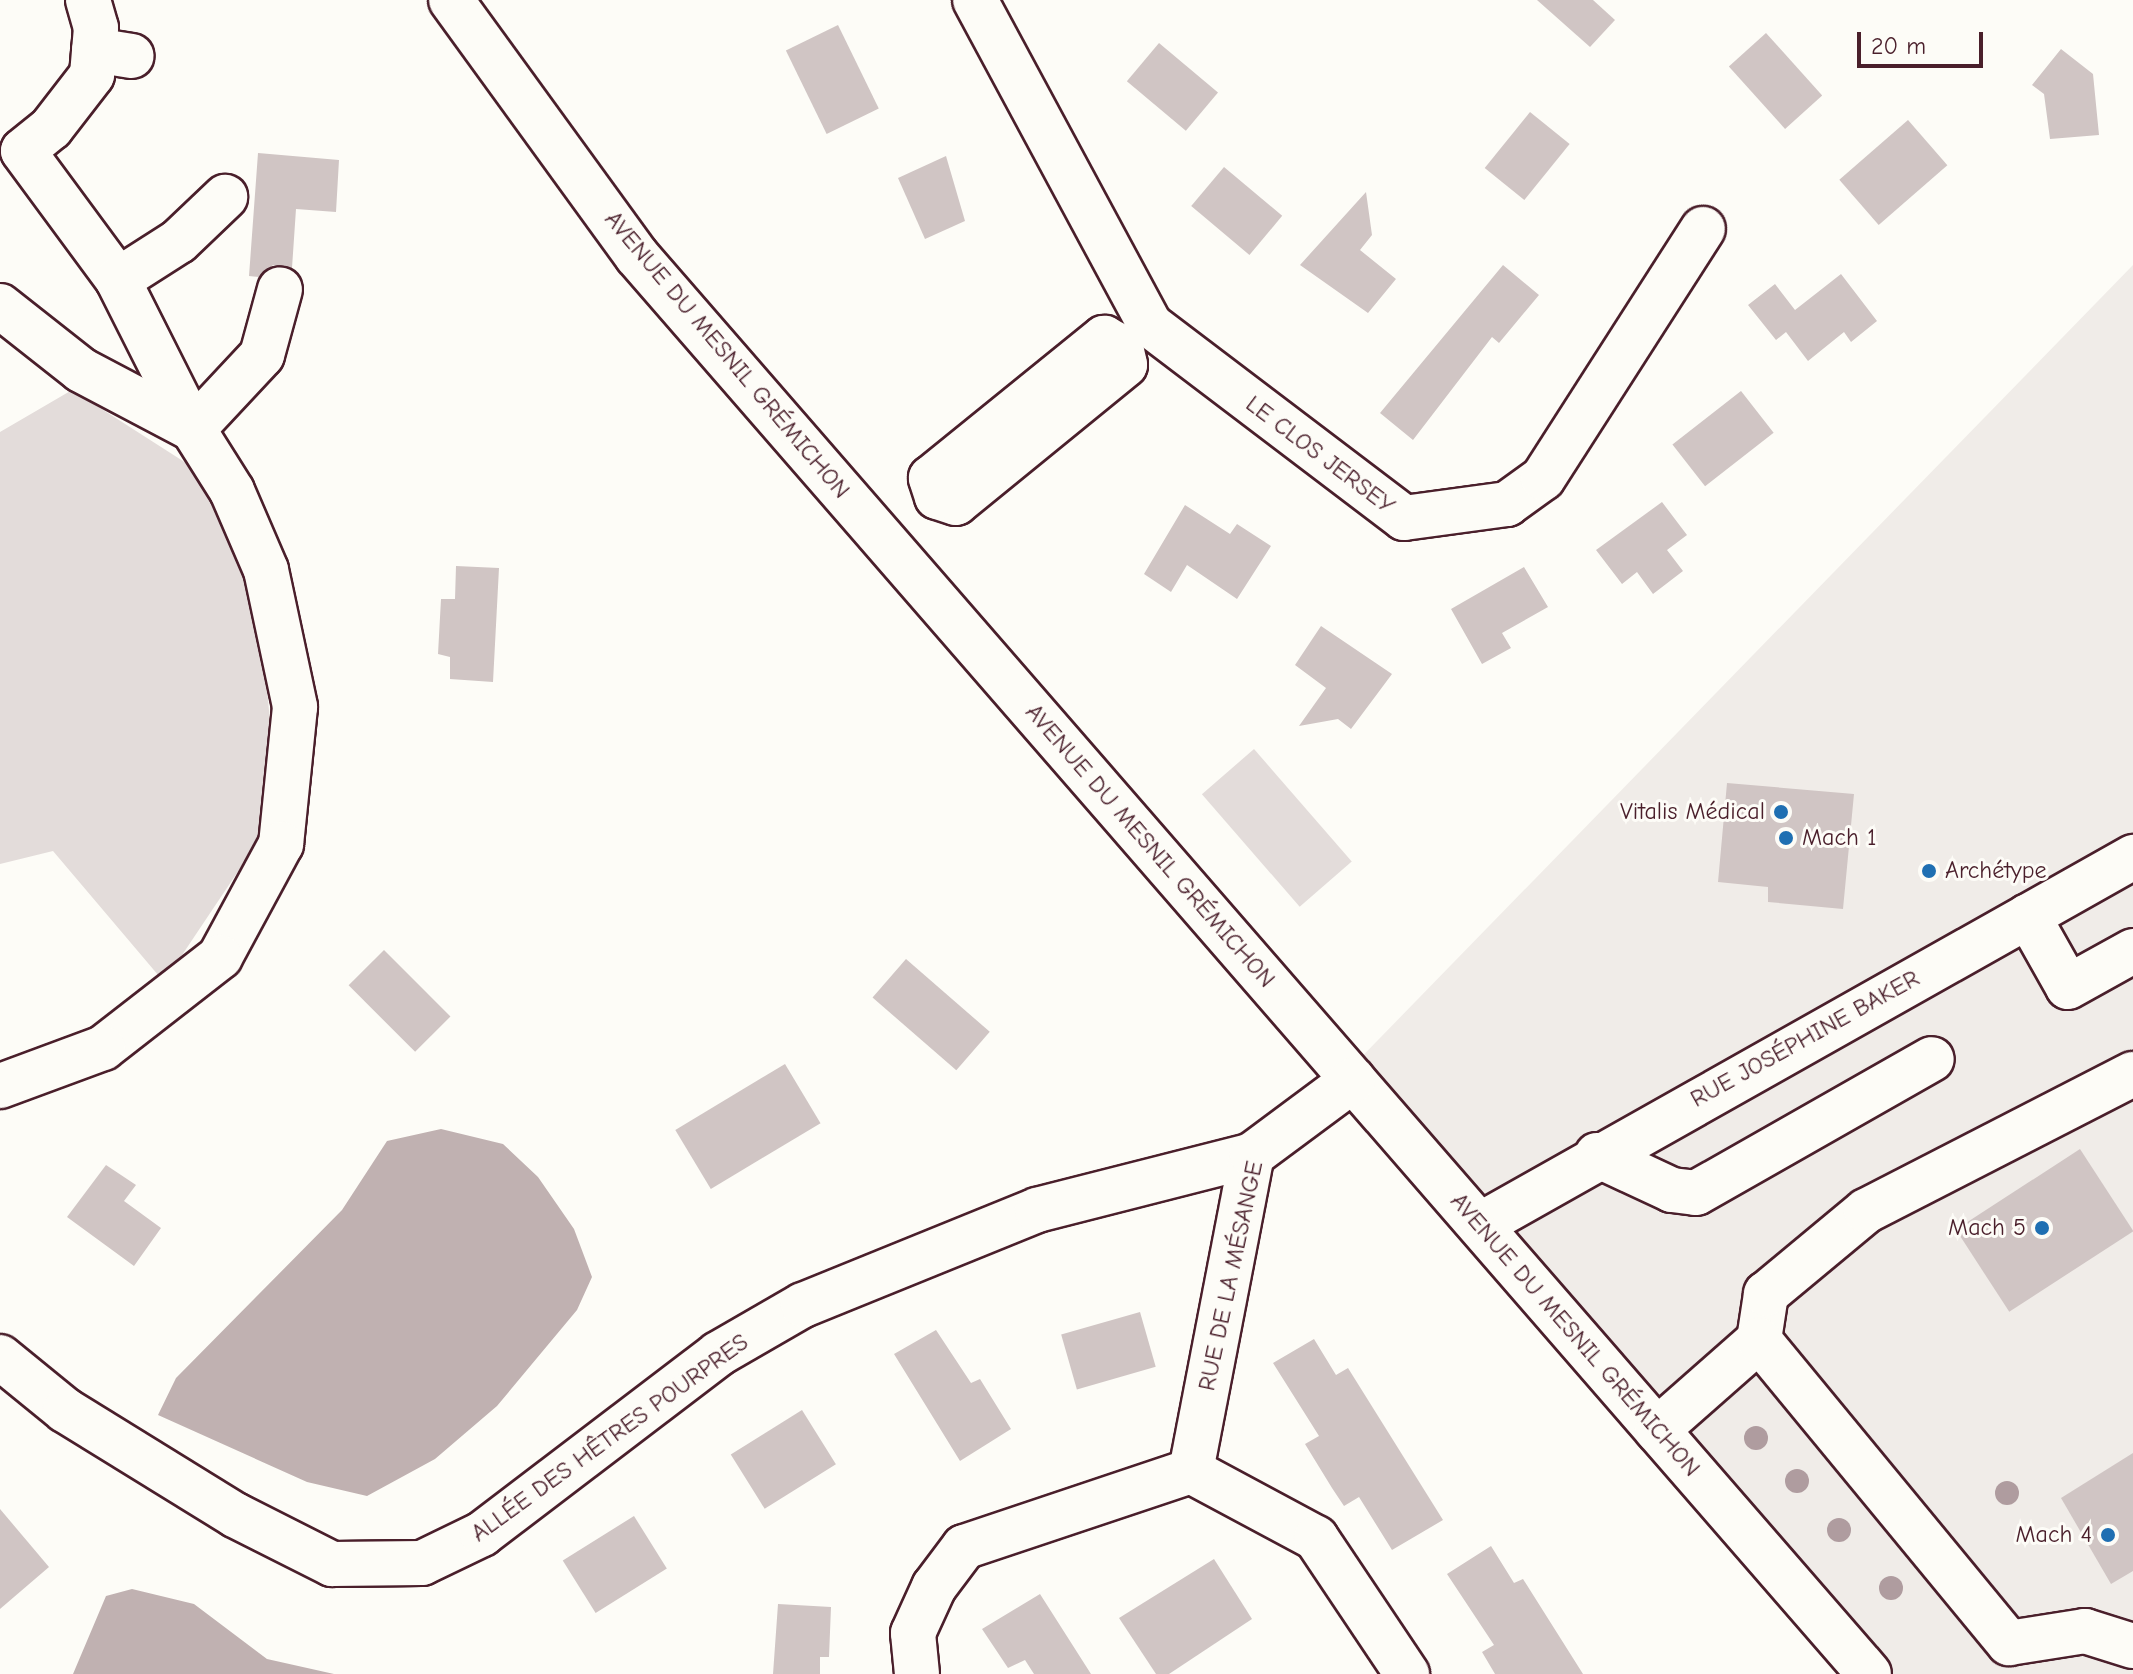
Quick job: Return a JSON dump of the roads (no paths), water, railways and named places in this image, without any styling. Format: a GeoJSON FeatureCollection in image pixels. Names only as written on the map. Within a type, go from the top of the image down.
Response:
{"type":"FeatureCollection","features":[{"type":"Feature","properties":{"kind":"street"},"geometry":{"type":"LineString","coordinates":[[0,1086],[103,1048],[220,957],[281,844],[295,707],[266,570],[232,491],[193,429],[118,280],[8,145],[51,128],[113,53],[88,0]]}},
{"type":"Feature","properties":{"kind":"street","name":"AVENUE DU MESNIL GRÉMICHON"},"geometry":{"type":"LineString","coordinates":[[451,0],[637,256],[1869,1674]]}},
{"type":"Feature","properties":{"kind":"street","name":"LE CLOS JERSEY"},"geometry":{"type":"LineString","coordinates":[[975,0],[1136,336],[1404,518],[1456,516],[1507,504],[1543,478],[1703,229]]}},
{"type":"Feature","properties":{"kind":"street"},"geometry":{"type":"LineString","coordinates":[[118,280],[179,241],[225,197]]}},
{"type":"Feature","properties":{"kind":"street"},"geometry":{"type":"LineString","coordinates":[[193,429],[262,355],[280,289]]}},
{"type":"Feature","properties":{"kind":"street"},"geometry":{"type":"LineString","coordinates":[[0,306],[81,370],[193,429]]}},
{"type":"Feature","properties":{"kind":"street"},"geometry":{"type":"LineString","coordinates":[[884,540],[937,497],[956,503],[1125,365],[1136,336]]}},
{"type":"Feature","properties":{"kind":"street","name":"RUE JOSÉPHINE BAKER"},"geometry":{"type":"LineString","coordinates":[[1480,1225],[1597,1155],[2133,857]]}},
{"type":"Feature","properties":{"kind":"street"},"geometry":{"type":"LineString","coordinates":[[2028,916],[2068,987],[2133,951]]}},
{"type":"Feature","properties":{"kind":"street"},"geometry":{"type":"LineString","coordinates":[[1597,1155],[1672,1190],[1696,1193],[1932,1059]]}},
{"type":"Feature","properties":{"kind":"street"},"geometry":{"type":"LineString","coordinates":[[1657,1430],[1759,1340],[1766,1294],[1866,1211],[2133,1074]]}},
{"type":"Feature","properties":{"kind":"street","name":"RUE DE LA MÉSANGE"},"geometry":{"type":"LineString","coordinates":[[1191,1471],[1252,1155],[1353,1080]]}},
{"type":"Feature","properties":{"kind":"street","name":"ALLÉE DES HÊTRES POURPRES"},"geometry":{"type":"LineString","coordinates":[[0,1357],[78,1418],[235,1515],[332,1564],[422,1563],[482,1534],[718,1354],[803,1305],[1037,1210],[1252,1155]]}},
{"type":"Feature","properties":{"kind":"street"},"geometry":{"type":"LineString","coordinates":[[1759,1340],[2009,1643],[2085,1631],[2133,1646]]}},
{"type":"Feature","properties":{"kind":"street"},"geometry":{"type":"LineString","coordinates":[[917,1674],[913,1633],[934,1587],[964,1547],[1191,1471],[1316,1538],[1407,1674]]}},
{"type":"Feature","properties":{"kind":"place","name":"Vitalis Médical"},"geometry":{"type":"Point","coordinates":[1781,812]}},
{"type":"Feature","properties":{"kind":"place","name":"Mach 1"},"geometry":{"type":"Point","coordinates":[1786,838]}},
{"type":"Feature","properties":{"kind":"place","name":"Archétype"},"geometry":{"type":"Point","coordinates":[1929,871]}},
{"type":"Feature","properties":{"kind":"place","name":"Mach 5"},"geometry":{"type":"Point","coordinates":[2042,1228]}},
{"type":"Feature","properties":{"kind":"place","name":"Mach 4"},"geometry":{"type":"Point","coordinates":[2108,1535]}}]}
